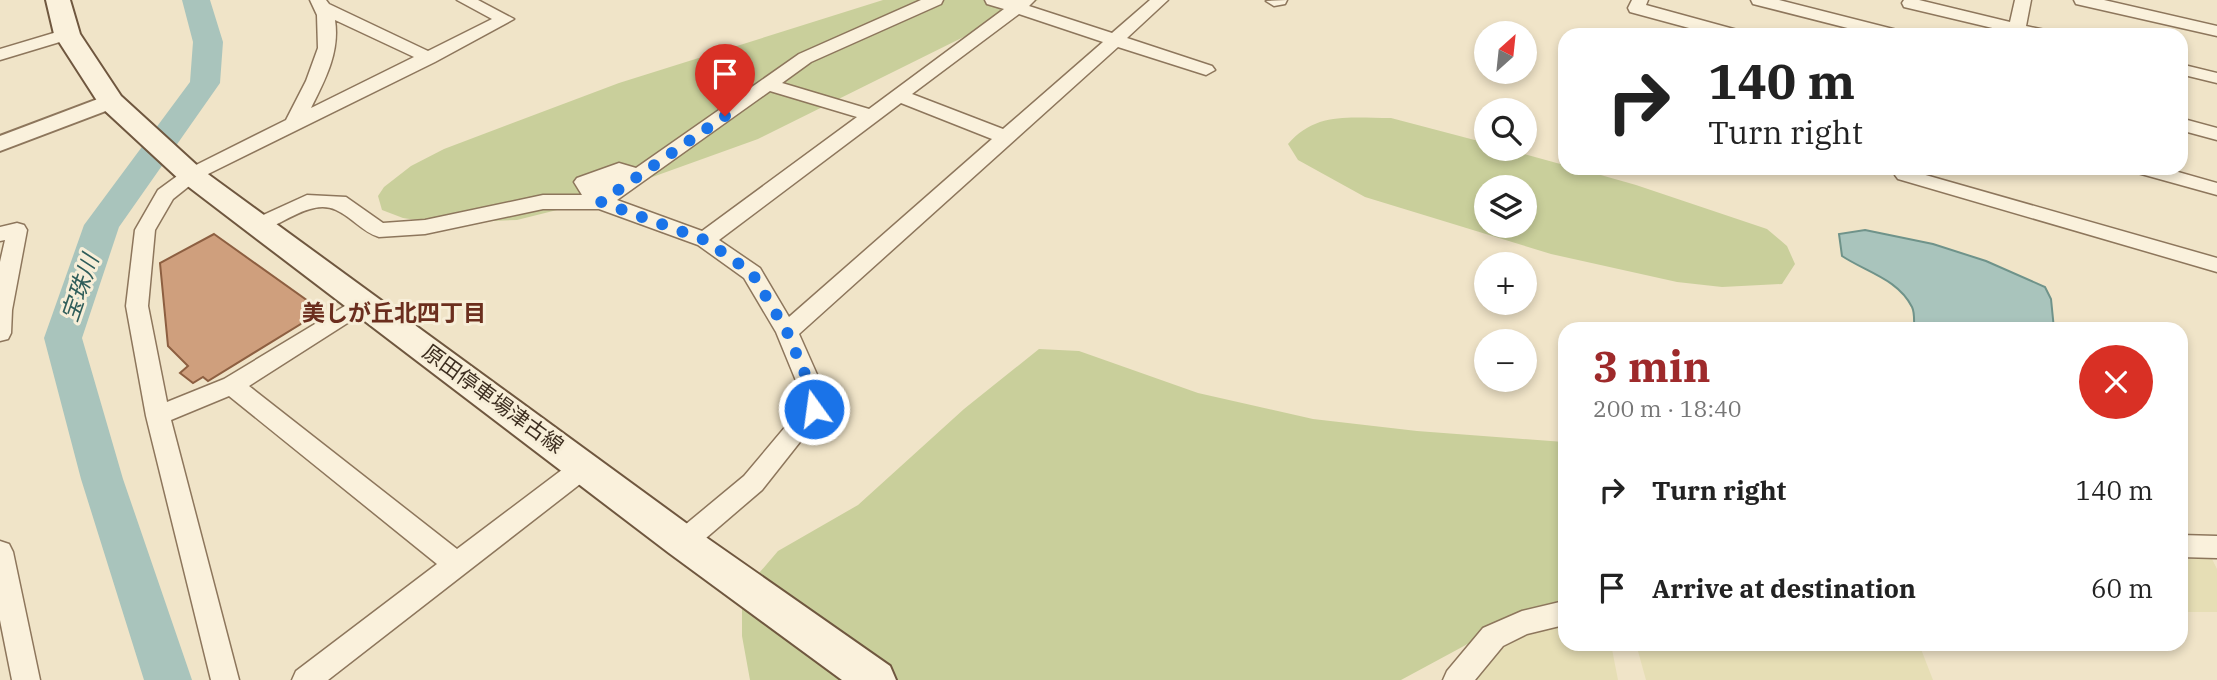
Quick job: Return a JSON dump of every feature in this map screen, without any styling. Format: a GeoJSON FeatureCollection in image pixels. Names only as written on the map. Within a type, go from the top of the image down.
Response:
{"type":"FeatureCollection","features":[{"type":"Feature","properties":{"kind":"main road","name":"原田停車場津古線"},"geometry":{"type":"LineString","coordinates":[[58,0],[67,34],[111,101],[188,171],[257,226],[683,542],[875,680]]}},
{"type":"Feature","properties":{"kind":"street"},"geometry":{"type":"LineString","coordinates":[[225,680],[159,416],[137,306],[145,230],[164,195],[188,171],[292,127],[505,19],[465,0]]}},
{"type":"Feature","properties":{"kind":"street"},"geometry":{"type":"LineString","coordinates":[[601,202],[805,58],[935,0]]}},
{"type":"Feature","properties":{"kind":"street"},"geometry":{"type":"LineString","coordinates":[[993,0],[1022,4],[1114,41],[1206,70]]}},
{"type":"Feature","properties":{"kind":"street"},"geometry":{"type":"LineString","coordinates":[[787,332],[1160,0]]}},
{"type":"Feature","properties":{"kind":"street"},"geometry":{"type":"LineString","coordinates":[[1640,0],[1636,8],[1709,28]]}},
{"type":"Feature","properties":{"kind":"street"},"geometry":{"type":"LineString","coordinates":[[1759,0],[1868,28]]}},
{"type":"Feature","properties":{"kind":"street"},"geometry":{"type":"LineString","coordinates":[[2017,28],[2023,0]]}},
{"type":"Feature","properties":{"kind":"street"},"geometry":{"type":"LineString","coordinates":[[2082,0],[2217,31]]}},
{"type":"Feature","properties":{"kind":"street"},"geometry":{"type":"LineString","coordinates":[[1903,28],[1911,2],[2013,28]]}},
{"type":"Feature","properties":{"kind":"street"},"geometry":{"type":"LineString","coordinates":[[321,4],[429,58]]}},
{"type":"Feature","properties":{"kind":"street"},"geometry":{"type":"LineString","coordinates":[[292,127],[328,51],[326,12],[321,4]]}},
{"type":"Feature","properties":{"kind":"street"},"geometry":{"type":"LineString","coordinates":[[705,240],[869,115],[1022,4]]}},
{"type":"Feature","properties":{"kind":"street"},"geometry":{"type":"LineString","coordinates":[[0,55],[67,34]]}},
{"type":"Feature","properties":{"kind":"street"},"geometry":{"type":"LineString","coordinates":[[2188,71],[2217,78]]}},
{"type":"Feature","properties":{"kind":"street"},"geometry":{"type":"LineString","coordinates":[[769,85],[869,115]]}},
{"type":"Feature","properties":{"kind":"street"},"geometry":{"type":"LineString","coordinates":[[897,95],[1005,138]]}},
{"type":"Feature","properties":{"kind":"street"},"geometry":{"type":"LineString","coordinates":[[0,144],[111,101]]}},
{"type":"Feature","properties":{"kind":"street"},"geometry":{"type":"LineString","coordinates":[[2188,126],[2217,134]]}},
{"type":"Feature","properties":{"kind":"street"},"geometry":{"type":"LineString","coordinates":[[607,173],[619,169],[638,176]]}},
{"type":"Feature","properties":{"kind":"street"},"geometry":{"type":"LineString","coordinates":[[1909,175],[2217,265]]}},
{"type":"Feature","properties":{"kind":"street"},"geometry":{"type":"LineString","coordinates":[[2166,175],[2217,189]]}},
{"type":"Feature","properties":{"kind":"street"},"geometry":{"type":"LineString","coordinates":[[257,226],[307,202],[339,202],[379,230],[425,226],[543,202],[601,202],[705,240],[752,273],[787,332],[811,388],[814,409],[753,483],[683,542]]}},
{"type":"Feature","properties":{"kind":"street"},"geometry":{"type":"LineString","coordinates":[[0,234],[17,230],[1,310],[0,333]]}},
{"type":"Feature","properties":{"kind":"street"},"geometry":{"type":"LineString","coordinates":[[159,416],[232,385],[363,303]]}},
{"type":"Feature","properties":{"kind":"street"},"geometry":{"type":"LineString","coordinates":[[232,385],[455,563]]}},
{"type":"Feature","properties":{"kind":"street"},"geometry":{"type":"LineString","coordinates":[[306,680],[455,563],[584,467]]}},
{"type":"Feature","properties":{"kind":"street"},"geometry":{"type":"LineString","coordinates":[[2188,546],[2217,547]]}},
{"type":"Feature","properties":{"kind":"street"},"geometry":{"type":"LineString","coordinates":[[0,552],[26,680]]}},
{"type":"Feature","properties":{"kind":"street"},"geometry":{"type":"LineString","coordinates":[[1457,680],[1493,637],[1522,622],[1558,614]]}},
{"type":"Feature","properties":{"kind":"shaded area"},"geometry":{"type":"Polygon","coordinates":[[[2188,559],[2212,559],[2217,569],[2217,612],[2188,612],[2188,559]]]}},
{"type":"Feature","properties":{"kind":"shaded area"},"geometry":{"type":"Polygon","coordinates":[[[1558,627],[1558,651],[1612,651],[1618,680],[1473,680],[1506,640],[1538,628],[1558,627]]]}},
{"type":"Feature","properties":{"kind":"shaded area"},"geometry":{"type":"Polygon","coordinates":[[[1638,651],[1922,651],[1933,680],[1646,680],[1638,651]]]}},
{"type":"Feature","properties":{"kind":"green space"},"geometry":{"type":"Polygon","coordinates":[[[883,0],[1038,0],[758,139],[569,207],[517,220],[436,223],[403,218],[382,210],[378,196],[384,187],[411,166],[444,149],[619,83],[883,0]]]}},
{"type":"Feature","properties":{"kind":"green space"},"geometry":{"type":"Polygon","coordinates":[[[1391,118],[1474,140],[1474,161],[1537,161],[1537,158],[1558,163],[1558,175],[1601,175],[1636,185],[1767,229],[1787,246],[1795,264],[1782,284],[1722,287],[1677,282],[1551,254],[1499,238],[1537,238],[1537,175],[1474,175],[1474,230],[1365,197],[1298,160],[1288,144],[1310,126],[1335,119],[1391,118]]]}},
{"type":"Feature","properties":{"kind":"green space"},"geometry":{"type":"Polygon","coordinates":[[[1039,349],[1079,351],[1198,393],[1313,419],[1417,431],[1558,442],[1558,601],[1538,606],[1401,680],[750,680],[742,636],[742,593],[778,551],[858,505],[964,409],[1039,349]]]}},
{"type":"Feature","properties":{"kind":"water"},"geometry":{"type":"Polygon","coordinates":[[[1865,230],[1933,244],[1986,261],[2045,287],[2051,299],[2053,322],[1914,322],[1912,307],[1899,289],[1842,256],[1839,234],[1865,230]]]}},
{"type":"Feature","properties":{"kind":"building"},"geometry":{"type":"Polygon","coordinates":[[[214,234],[322,311],[208,381],[203,377],[193,383],[180,373],[188,366],[168,346],[160,263],[214,234]]]}},
{"type":"Feature","properties":{"kind":"waterway","name":"宝珠川"},"geometry":{"type":"LineString","coordinates":[[168,680],[102,479],[63,338],[102,225],[205,83],[208,42],[196,0]]}},
{"type":"Feature","properties":{"kind":"district","name":"美しが丘北四丁目"},"geometry":{"type":"Point","coordinates":[394,313]}},
{"type":"Feature","properties":{"kind":"route"},"geometry":{"type":"LineString","coordinates":[[725,116],[601,202],[705,240],[752,273],[787,332],[811,388],[814,409]]}}]}
